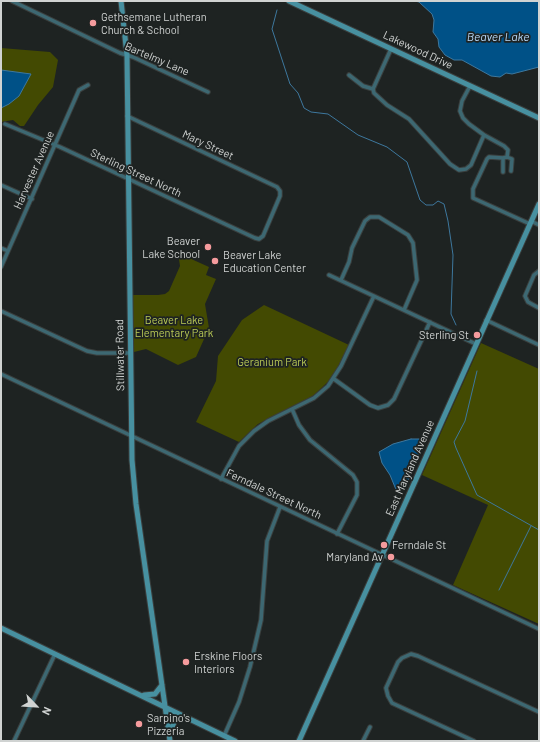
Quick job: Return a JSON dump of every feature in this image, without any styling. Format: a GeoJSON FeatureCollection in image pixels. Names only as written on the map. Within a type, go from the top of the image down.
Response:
{"type":"FeatureCollection","features":[{"type":"Feature","properties":{"kind":"main road","name":"Stillwater Road"},"geometry":{"type":"LineString","coordinates":[[121,1],[127,55],[131,436],[136,498],[170,741]]}},
{"type":"Feature","properties":{"kind":"main road","name":"Lakewood Drive"},"geometry":{"type":"LineString","coordinates":[[289,1],[539,118]]}},
{"type":"Feature","properties":{"kind":"main road","name":"East Maryland Avenue"},"geometry":{"type":"LineString","coordinates":[[299,741],[539,204]]}},
{"type":"Feature","properties":{"kind":"main road"},"geometry":{"type":"LineString","coordinates":[[1,628],[234,740]]}},
{"type":"Feature","properties":{"kind":"main road"},"geometry":{"type":"LineString","coordinates":[[138,694],[154,695],[158,692],[162,684]]}},
{"type":"Feature","properties":{"kind":"main road"},"geometry":{"type":"LineString","coordinates":[[169,735],[176,720],[181,718],[189,719]]}},
{"type":"Feature","properties":{"kind":"street","name":"Bartelmy Lane"},"geometry":{"type":"LineString","coordinates":[[12,1],[208,92]]}},
{"type":"Feature","properties":{"kind":"street"},"geometry":{"type":"LineString","coordinates":[[373,89],[391,49]]}},
{"type":"Feature","properties":{"kind":"street"},"geometry":{"type":"LineString","coordinates":[[349,75],[364,86],[373,89],[374,93],[387,105],[409,119],[454,168],[466,169],[471,165],[484,135]]}},
{"type":"Feature","properties":{"kind":"street","name":"Harvester Avenue"},"geometry":{"type":"LineString","coordinates":[[1,267],[79,90],[88,85]]}},
{"type":"Feature","properties":{"kind":"street"},"geometry":{"type":"LineString","coordinates":[[470,86],[462,101],[460,111],[463,118],[469,124],[508,150],[505,157],[503,172]]}},
{"type":"Feature","properties":{"kind":"street","name":"Mary Street"},"geometry":{"type":"LineString","coordinates":[[127,116],[277,187],[280,191],[280,196],[263,236],[259,239]]}},
{"type":"Feature","properties":{"kind":"street","name":"Sterling Street North"},"geometry":{"type":"LineString","coordinates":[[5,124],[128,178],[259,239]]}},
{"type":"Feature","properties":{"kind":"street"},"geometry":{"type":"LineString","coordinates":[[511,172],[512,159],[505,157],[489,157],[471,195],[475,200],[530,223],[539,225]]}},
{"type":"Feature","properties":{"kind":"street"},"geometry":{"type":"LineString","coordinates":[[1,185],[32,199]]}},
{"type":"Feature","properties":{"kind":"street"},"geometry":{"type":"LineString","coordinates":[[341,280],[349,262],[352,248],[364,222],[370,217],[378,217],[408,235],[414,245],[417,280],[404,310]]}},
{"type":"Feature","properties":{"kind":"street"},"geometry":{"type":"LineString","coordinates":[[1,248],[8,251]]}},
{"type":"Feature","properties":{"kind":"street"},"geometry":{"type":"LineString","coordinates":[[539,271],[534,275],[525,296],[528,302],[539,308]]}},
{"type":"Feature","properties":{"kind":"street"},"geometry":{"type":"LineString","coordinates":[[329,274],[476,344]]}},
{"type":"Feature","properties":{"kind":"street"},"geometry":{"type":"LineString","coordinates":[[221,479],[235,453],[251,433],[268,421],[314,398],[334,379],[374,296]]}},
{"type":"Feature","properties":{"kind":"street"},"geometry":{"type":"LineString","coordinates":[[1,311],[87,351],[97,353],[130,353]]}},
{"type":"Feature","properties":{"kind":"street"},"geometry":{"type":"LineString","coordinates":[[486,320],[539,345]]}},
{"type":"Feature","properties":{"kind":"street"},"geometry":{"type":"LineString","coordinates":[[334,379],[374,407],[385,407],[394,399],[430,322]]}},
{"type":"Feature","properties":{"kind":"street","name":"Ferndale Street North"},"geometry":{"type":"LineString","coordinates":[[1,374],[539,629]]}},
{"type":"Feature","properties":{"kind":"street"},"geometry":{"type":"LineString","coordinates":[[292,409],[299,425],[310,440],[353,475],[358,482],[357,495],[338,534]]}},
{"type":"Feature","properties":{"kind":"street"},"geometry":{"type":"LineString","coordinates":[[224,736],[239,702],[252,658],[263,598],[267,541],[280,507]]}},
{"type":"Feature","properties":{"kind":"street"},"geometry":{"type":"LineString","coordinates":[[16,740],[55,654]]}},
{"type":"Feature","properties":{"kind":"street"},"geometry":{"type":"LineString","coordinates":[[474,741],[396,705],[389,699],[386,688],[398,662],[411,654],[418,656],[539,712]]}},
{"type":"Feature","properties":{"kind":"street"},"geometry":{"type":"LineString","coordinates":[[363,741],[370,726]]}},
{"type":"Feature","properties":{"kind":"green space"},"geometry":{"type":"Polygon","coordinates":[[[1,48],[50,52],[58,60],[53,87],[38,105],[24,126],[20,126],[13,120],[1,122],[1,48]]]}},
{"type":"Feature","properties":{"kind":"green space","name":"Beaver Lake Elementary Park"},"geometry":{"type":"Polygon","coordinates":[[[178,253],[209,267],[206,275],[216,279],[205,304],[209,328],[196,357],[178,365],[146,349],[130,353],[129,295],[158,295],[165,294],[169,291],[180,266],[178,253]]]}},
{"type":"Feature","properties":{"kind":"green space","name":"Geranium Park"},"geometry":{"type":"Polygon","coordinates":[[[264,305],[349,345],[333,377],[313,396],[258,424],[239,442],[196,422],[216,381],[218,356],[242,320],[264,305]]]}},
{"type":"Feature","properties":{"kind":"green space"},"geometry":{"type":"Polygon","coordinates":[[[481,343],[539,369],[539,624],[453,585],[488,505],[422,475],[481,343]]]}},
{"type":"Feature","properties":{"kind":"water","name":"Beaver Lake"},"geometry":{"type":"Polygon","coordinates":[[[415,1],[539,1],[539,67],[512,74],[506,73],[500,77],[491,76],[462,60],[454,60],[445,55],[439,47],[438,39],[433,32],[434,20],[432,14],[419,2],[415,1]]]}},
{"type":"Feature","properties":{"kind":"water"},"geometry":{"type":"Polygon","coordinates":[[[1,70],[31,74],[19,96],[1,108],[1,70]]]}},
{"type":"Feature","properties":{"kind":"water"},"geometry":{"type":"Polygon","coordinates":[[[411,439],[420,439],[421,447],[408,481],[404,487],[397,492],[390,475],[382,463],[379,452],[393,444],[411,439]]]}},
{"type":"Feature","properties":{"kind":"waterway"},"geometry":{"type":"LineString","coordinates":[[277,10],[272,29],[290,84],[298,93],[304,108],[311,112],[328,114],[358,135],[387,147],[407,162],[420,200],[426,205],[433,205],[438,201],[444,204],[453,255],[451,314],[456,325]]}},
{"type":"Feature","properties":{"kind":"waterway"},"geometry":{"type":"LineString","coordinates":[[477,371],[465,421],[454,442],[456,448],[477,495],[539,530]]}},
{"type":"Feature","properties":{"kind":"waterway"},"geometry":{"type":"LineString","coordinates":[[499,590],[531,526]]}},
{"type":"Feature","properties":{"kind":"place","name":"Gethsemane Lutheran Church & School"},"geometry":{"type":"Point","coordinates":[93,23]}},
{"type":"Feature","properties":{"kind":"place","name":"Beaver Lake School"},"geometry":{"type":"Point","coordinates":[208,247]}},
{"type":"Feature","properties":{"kind":"place","name":"Beaver Lake Education Center"},"geometry":{"type":"Point","coordinates":[215,261]}},
{"type":"Feature","properties":{"kind":"place","name":"Sterling St"},"geometry":{"type":"Point","coordinates":[477,335]}},
{"type":"Feature","properties":{"kind":"place","name":"Ferndale St"},"geometry":{"type":"Point","coordinates":[384,545]}},
{"type":"Feature","properties":{"kind":"place","name":"Maryland Av"},"geometry":{"type":"Point","coordinates":[391,557]}},
{"type":"Feature","properties":{"kind":"place","name":"Erskine Floors Interiors"},"geometry":{"type":"Point","coordinates":[186,662]}},
{"type":"Feature","properties":{"kind":"place","name":"Sarpino's Pizzeria"},"geometry":{"type":"Point","coordinates":[139,724]}}]}
